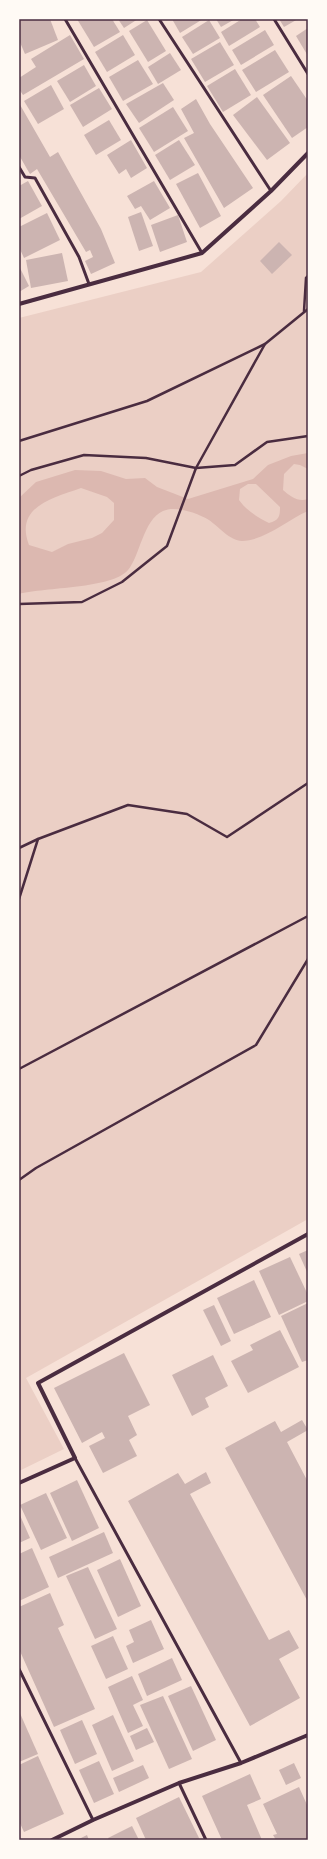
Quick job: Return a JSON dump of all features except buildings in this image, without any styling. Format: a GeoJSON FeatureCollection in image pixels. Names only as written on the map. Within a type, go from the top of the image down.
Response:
{"type":"FeatureCollection","features":[{"type":"Feature","properties":{"kind":"street"},"geometry":{"type":"LineString","coordinates":[[19,304],[202,253],[272,191],[308,153]]}},
{"type":"Feature","properties":{"kind":"street"},"geometry":{"type":"LineString","coordinates":[[19,1483],[75,1458],[38,1383],[308,1234]]}},
{"type":"Feature","properties":{"kind":"street"},"geometry":{"type":"LineString","coordinates":[[52,1840],[93,1820],[179,1783],[241,1763],[308,1735]]}},
{"type":"Feature","properties":{"kind":"lane"},"geometry":{"type":"LineString","coordinates":[[65,19],[202,253]]}},
{"type":"Feature","properties":{"kind":"lane"},"geometry":{"type":"LineString","coordinates":[[159,19],[272,191]]}},
{"type":"Feature","properties":{"kind":"lane"},"geometry":{"type":"LineString","coordinates":[[274,19],[308,74]]}},
{"type":"Feature","properties":{"kind":"lane"},"geometry":{"type":"LineString","coordinates":[[19,167],[25,177],[35,178],[78,257],[89,284]]}},
{"type":"Feature","properties":{"kind":"lane"},"geometry":{"type":"LineString","coordinates":[[75,1458],[241,1763]]}},
{"type":"Feature","properties":{"kind":"lane"},"geometry":{"type":"LineString","coordinates":[[19,1669],[93,1820]]}},
{"type":"Feature","properties":{"kind":"lane"},"geometry":{"type":"LineString","coordinates":[[179,1783],[206,1840]]}},
{"type":"Feature","properties":{"kind":"path"},"geometry":{"type":"LineString","coordinates":[[304,311],[306,278],[308,276]]}},
{"type":"Feature","properties":{"kind":"path"},"geometry":{"type":"LineString","coordinates":[[19,441],[147,401],[265,344],[308,309]]}},
{"type":"Feature","properties":{"kind":"path"},"geometry":{"type":"LineString","coordinates":[[19,604],[82,602],[122,582],[167,546],[196,468],[265,344]]}},
{"type":"Feature","properties":{"kind":"path"},"geometry":{"type":"LineString","coordinates":[[19,476],[31,470],[84,455],[146,458],[196,468],[235,465],[267,442],[308,436]]}},
{"type":"Feature","properties":{"kind":"path"},"geometry":{"type":"LineString","coordinates":[[19,848],[38,839],[128,805],[187,814],[227,836],[308,784]]}},
{"type":"Feature","properties":{"kind":"path"},"geometry":{"type":"LineString","coordinates":[[19,899],[38,839]]}},
{"type":"Feature","properties":{"kind":"path"},"geometry":{"type":"LineString","coordinates":[[19,1069],[308,916]]}},
{"type":"Feature","properties":{"kind":"path"},"geometry":{"type":"LineString","coordinates":[[19,1180],[36,1168],[256,1045],[308,959]]}},
{"type":"Feature","properties":{"kind":"shaded area"},"geometry":{"type":"Polygon","coordinates":[[[308,173],[308,1219],[26,1378],[64,1449],[19,1471],[19,318],[201,272],[281,201],[308,173]]]}},
{"type":"Feature","properties":{"kind":"shaded area"},"geometry":{"type":"Polygon","coordinates":[[[308,453],[308,469],[294,464],[284,474],[283,490],[295,498],[301,500],[308,499],[308,511],[268,533],[251,540],[242,541],[233,539],[209,520],[199,515],[180,509],[168,509],[156,516],[151,522],[146,530],[132,564],[128,570],[120,576],[108,581],[93,584],[19,594],[19,498],[36,482],[75,470],[101,471],[126,479],[145,478],[157,487],[188,499],[253,479],[268,465],[291,456],[308,453]],[[248,484],[240,489],[239,500],[252,513],[260,518],[269,523],[275,521],[279,516],[280,507],[256,484],[248,484]],[[81,488],[49,500],[32,512],[27,521],[26,532],[29,545],[52,552],[68,544],[92,538],[102,533],[114,520],[114,503],[107,497],[81,488]]]}}]}
